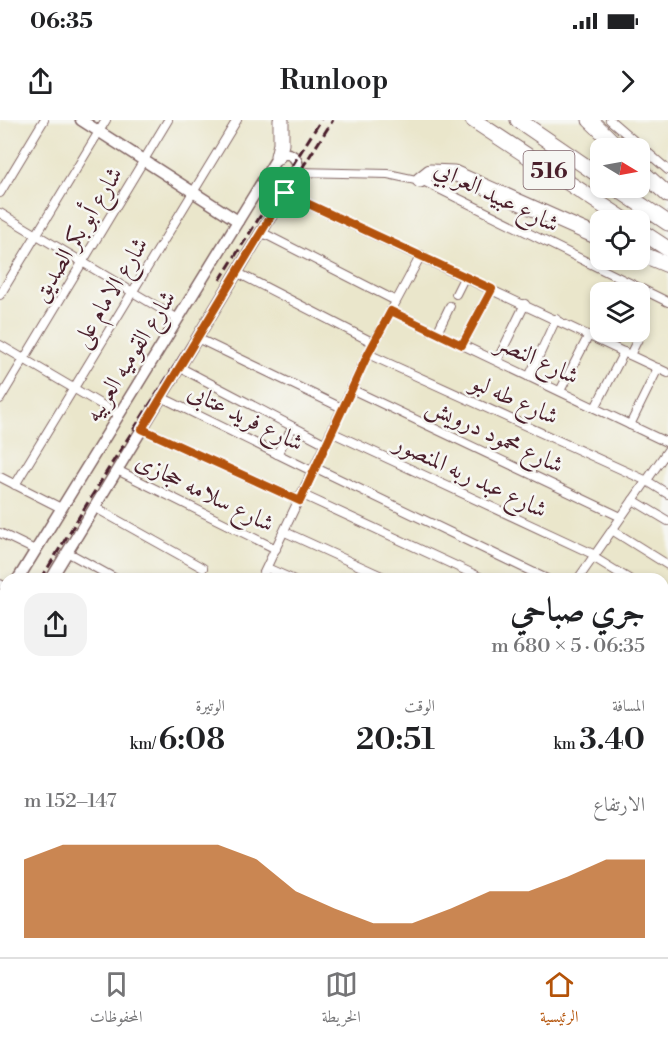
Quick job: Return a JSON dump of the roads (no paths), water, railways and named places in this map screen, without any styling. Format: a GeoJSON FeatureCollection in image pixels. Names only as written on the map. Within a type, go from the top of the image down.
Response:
{"type":"FeatureCollection","features":[{"type":"Feature","properties":{"kind":"highway"},"geometry":{"type":"LineString","coordinates":[[278,156],[281,144],[281,120]]}},
{"type":"Feature","properties":{"kind":"highway","name":"516"},"geometry":{"type":"LineString","coordinates":[[473,120],[610,210]]}},
{"type":"Feature","properties":{"kind":"highway","name":"516"},"geometry":{"type":"LineString","coordinates":[[518,120],[590,169]]}},
{"type":"Feature","properties":{"kind":"highway"},"geometry":{"type":"LineString","coordinates":[[590,120],[609,138]]}},
{"type":"Feature","properties":{"kind":"highway"},"geometry":{"type":"LineString","coordinates":[[420,180],[430,172],[454,173],[590,234]]}},
{"type":"Feature","properties":{"kind":"highway"},"geometry":{"type":"LineString","coordinates":[[650,179],[668,195]]}},
{"type":"Feature","properties":{"kind":"highway"},"geometry":{"type":"LineString","coordinates":[[631,198],[668,223]]}},
{"type":"Feature","properties":{"kind":"highway"},"geometry":{"type":"LineString","coordinates":[[650,237],[668,249]]}},
{"type":"Feature","properties":{"kind":"highway"},"geometry":{"type":"LineString","coordinates":[[650,258],[668,265]]}},
{"type":"Feature","properties":{"kind":"street"},"geometry":{"type":"LineString","coordinates":[[0,193],[44,120]]}},
{"type":"Feature","properties":{"kind":"street"},"geometry":{"type":"LineString","coordinates":[[81,120],[238,220]]}},
{"type":"Feature","properties":{"kind":"street"},"geometry":{"type":"LineString","coordinates":[[0,296],[105,120]]}},
{"type":"Feature","properties":{"kind":"street","name":"شارع أبو بكر الصديق"},"geometry":{"type":"LineString","coordinates":[[0,399],[168,120]]}},
{"type":"Feature","properties":{"kind":"street","name":"شارع الامام على"},"geometry":{"type":"LineString","coordinates":[[15,484],[237,120]]}},
{"type":"Feature","properties":{"kind":"street"},"geometry":{"type":"LineString","coordinates":[[610,120],[668,170]]}},
{"type":"Feature","properties":{"kind":"street"},"geometry":{"type":"LineString","coordinates":[[278,156],[289,154],[294,156],[298,166],[297,172]]}},
{"type":"Feature","properties":{"kind":"street","name":"شارع القوميه العربيه"},"geometry":{"type":"LineString","coordinates":[[22,573],[278,156]]}},
{"type":"Feature","properties":{"kind":"street","name":"شارع القوميه العربيه"},"geometry":{"type":"LineString","coordinates":[[55,573],[297,172]]}},
{"type":"Feature","properties":{"kind":"street","name":"شارع عبيد العرابي"},"geometry":{"type":"LineString","coordinates":[[297,172],[388,174],[420,180],[668,302]]}},
{"type":"Feature","properties":{"kind":"street"},"geometry":{"type":"LineString","coordinates":[[285,193],[556,319],[590,332]]}},
{"type":"Feature","properties":{"kind":"street"},"geometry":{"type":"LineString","coordinates":[[0,213],[178,319]]}},
{"type":"Feature","properties":{"kind":"street"},"geometry":{"type":"LineString","coordinates":[[261,232],[396,301]]}},
{"type":"Feature","properties":{"kind":"street"},"geometry":{"type":"LineString","coordinates":[[264,573],[302,498],[368,354],[422,255]]}},
{"type":"Feature","properties":{"kind":"street"},"geometry":{"type":"LineString","coordinates":[[237,272],[374,343]]}},
{"type":"Feature","properties":{"kind":"street"},"geometry":{"type":"LineString","coordinates":[[456,294],[465,276]]}},
{"type":"Feature","properties":{"kind":"street"},"geometry":{"type":"LineString","coordinates":[[462,345],[492,289]]}},
{"type":"Feature","properties":{"kind":"street"},"geometry":{"type":"LineString","coordinates":[[497,362],[525,304]]}},
{"type":"Feature","properties":{"kind":"street"},"geometry":{"type":"LineString","coordinates":[[437,333],[450,306]]}},
{"type":"Feature","properties":{"kind":"street","name":"شارع النصر"},"geometry":{"type":"LineString","coordinates":[[391,311],[668,443]]}},
{"type":"Feature","properties":{"kind":"street"},"geometry":{"type":"LineString","coordinates":[[529,377],[556,319]]}},
{"type":"Feature","properties":{"kind":"street"},"geometry":{"type":"LineString","coordinates":[[197,338],[342,408]]}},
{"type":"Feature","properties":{"kind":"street"},"geometry":{"type":"LineString","coordinates":[[560,391],[590,342]]}},
{"type":"Feature","properties":{"kind":"street"},"geometry":{"type":"LineString","coordinates":[[608,342],[668,373]]}},
{"type":"Feature","properties":{"kind":"street"},"geometry":{"type":"LineString","coordinates":[[595,408],[634,342]]}},
{"type":"Feature","properties":{"kind":"street"},"geometry":{"type":"LineString","coordinates":[[0,345],[119,416]]}},
{"type":"Feature","properties":{"kind":"street","name":"شارع طه لبو"},"geometry":{"type":"LineString","coordinates":[[368,354],[646,481],[668,494]]}},
{"type":"Feature","properties":{"kind":"street"},"geometry":{"type":"LineString","coordinates":[[179,368],[326,444]]}},
{"type":"Feature","properties":{"kind":"street"},"geometry":{"type":"LineString","coordinates":[[630,425],[658,368]]}},
{"type":"Feature","properties":{"kind":"street","name":"شارع محمود درويش"},"geometry":{"type":"LineString","coordinates":[[351,389],[621,517]]}},
{"type":"Feature","properties":{"kind":"street","name":"شارع فريد عتابى"},"geometry":{"type":"LineString","coordinates":[[161,397],[277,454],[535,573]]}},
{"type":"Feature","properties":{"kind":"street"},"geometry":{"type":"LineString","coordinates":[[277,454],[293,427]]}},
{"type":"Feature","properties":{"kind":"street"},"geometry":{"type":"LineString","coordinates":[[142,429],[471,573]]}},
{"type":"Feature","properties":{"kind":"street","name":"شارع عبد ربه المنصور"},"geometry":{"type":"LineString","coordinates":[[332,432],[594,556],[620,573]]}},
{"type":"Feature","properties":{"kind":"street"},"geometry":{"type":"LineString","coordinates":[[582,573],[668,450]]}},
{"type":"Feature","properties":{"kind":"street","name":"شارع سلامه حجازى"},"geometry":{"type":"LineString","coordinates":[[117,470],[276,549]]}},
{"type":"Feature","properties":{"kind":"street"},"geometry":{"type":"LineString","coordinates":[[0,477],[61,508]]}},
{"type":"Feature","properties":{"kind":"street"},"geometry":{"type":"LineString","coordinates":[[633,500],[668,522]]}},
{"type":"Feature","properties":{"kind":"street"},"geometry":{"type":"LineString","coordinates":[[94,507],[203,568]]}},
{"type":"Feature","properties":{"kind":"street"},"geometry":{"type":"LineString","coordinates":[[612,530],[668,565]]}},
{"type":"Feature","properties":{"kind":"street"},"geometry":{"type":"LineString","coordinates":[[285,532],[375,573]]}},
{"type":"Feature","properties":{"kind":"street"},"geometry":{"type":"LineString","coordinates":[[0,533],[35,550]]}},
{"type":"Feature","properties":{"kind":"street"},"geometry":{"type":"LineString","coordinates":[[68,552],[105,573]]}},
{"type":"Feature","properties":{"kind":"street"},"geometry":{"type":"LineString","coordinates":[[267,568],[278,573]]}},
{"type":"Feature","properties":{"kind":"railway"},"geometry":{"type":"LineString","coordinates":[[220,280],[321,120]]}},
{"type":"Feature","properties":{"kind":"railway"},"geometry":{"type":"LineString","coordinates":[[45,573],[112,463],[333,120]]}}]}
